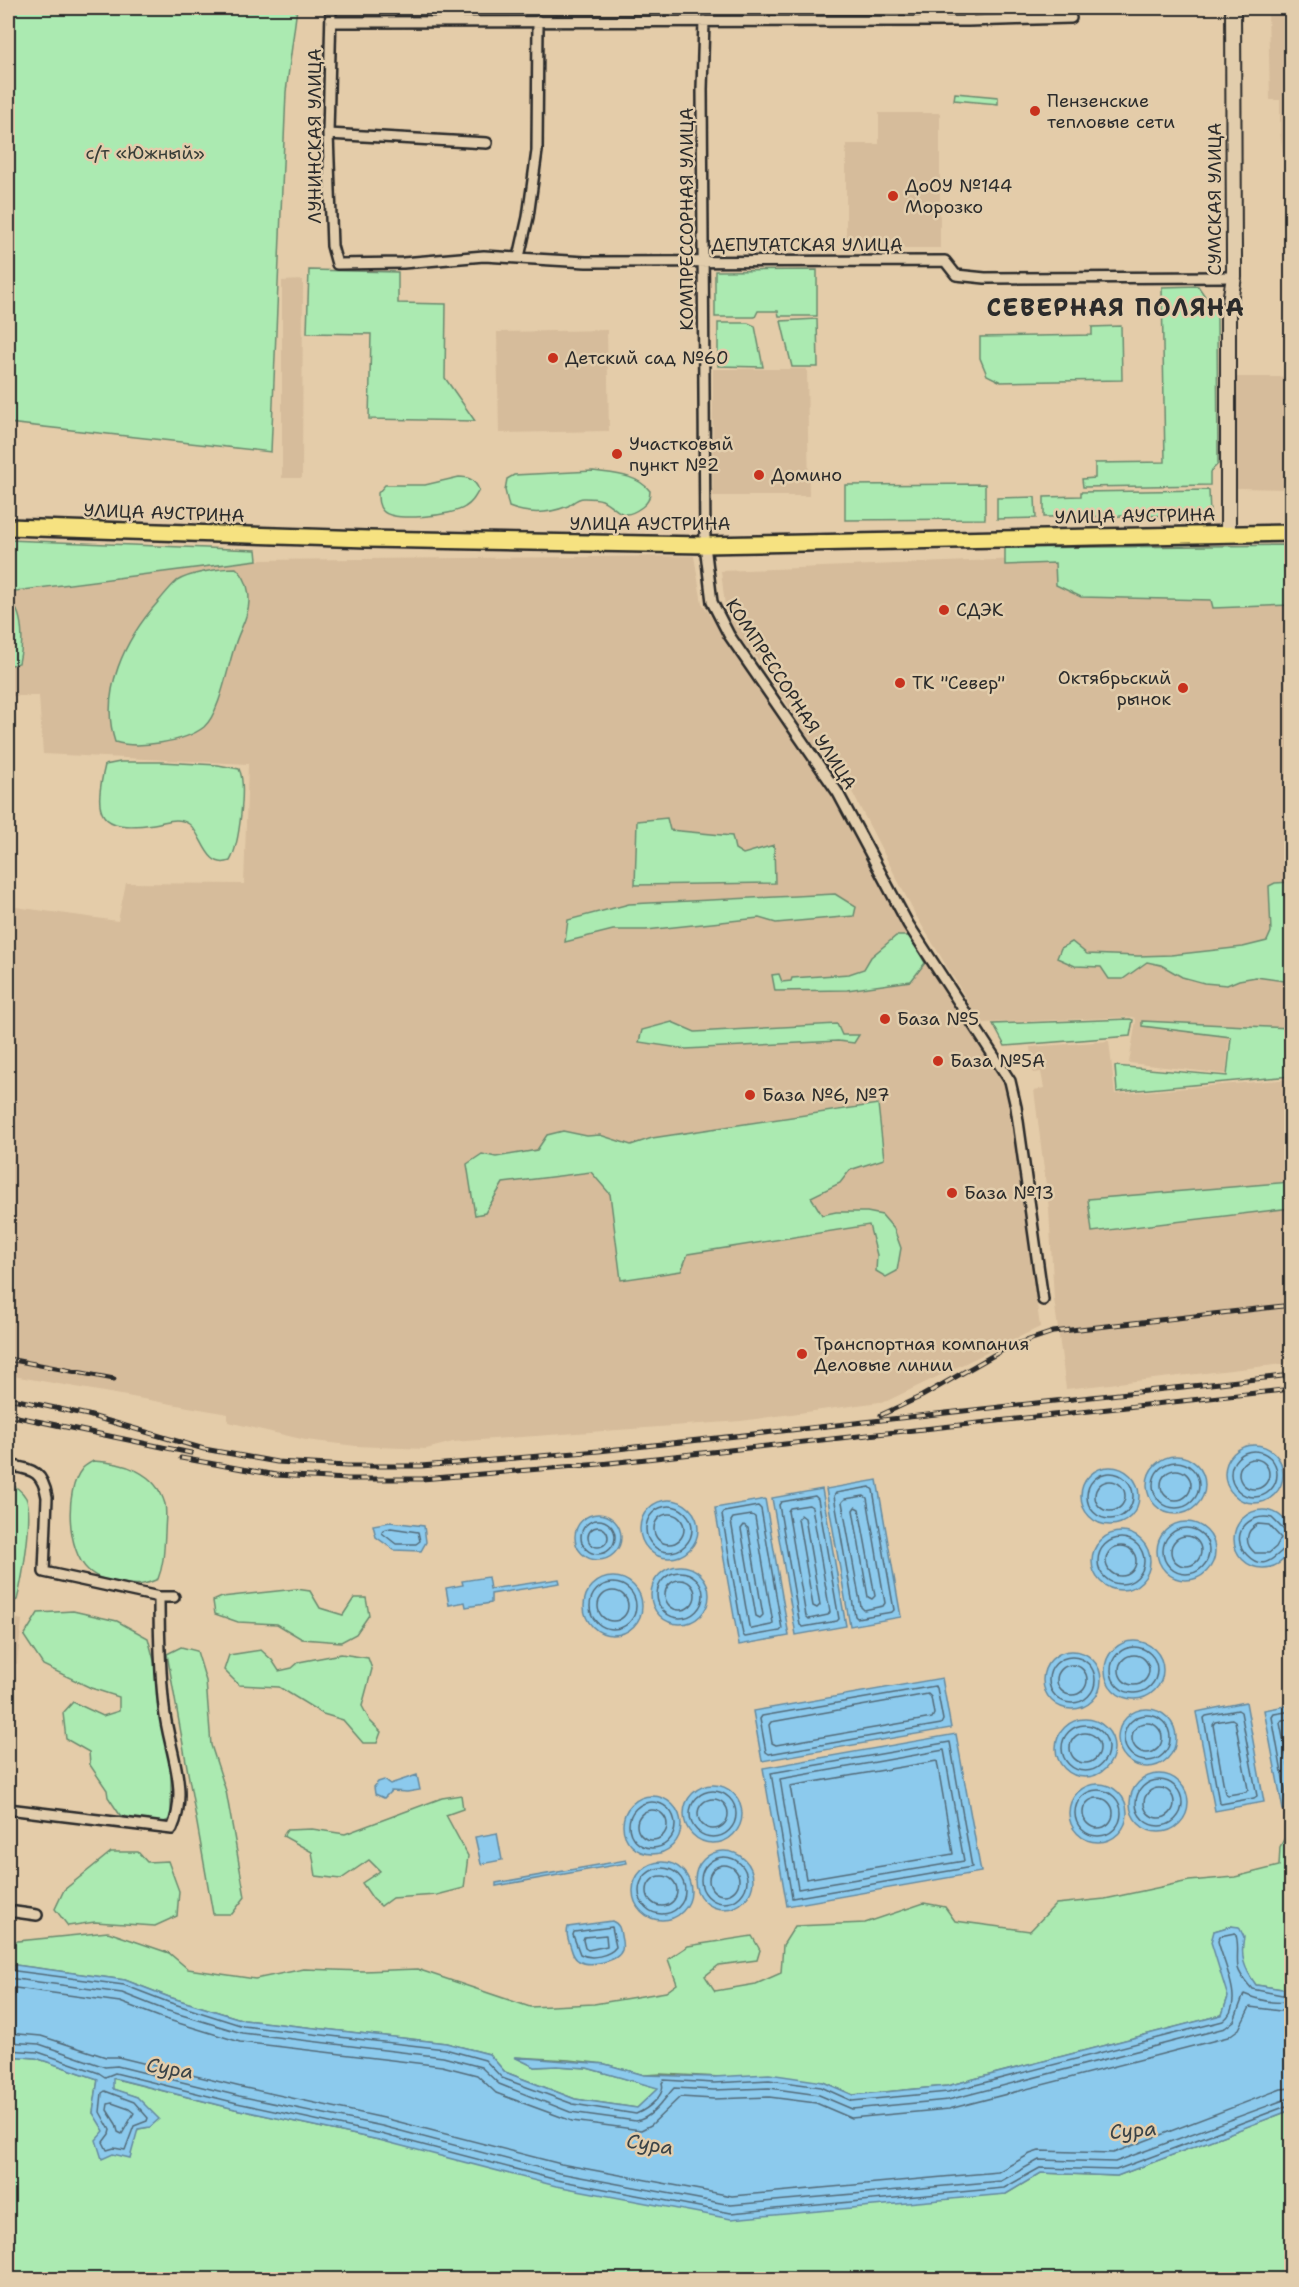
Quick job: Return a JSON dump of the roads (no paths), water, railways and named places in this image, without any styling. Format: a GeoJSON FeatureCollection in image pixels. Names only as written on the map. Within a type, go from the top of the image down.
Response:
{"type":"FeatureCollection","features":[{"type":"Feature","properties":{"kind":"main road","name":"УЛИЦА АУСТРИНА"},"geometry":{"type":"LineString","coordinates":[[8,527],[367,539],[705,545],[1292,533]]}},
{"type":"Feature","properties":{"kind":"street","name":"ЛУНИНСКАЯ УЛИЦА"},"geometry":{"type":"LineString","coordinates":[[331,8],[328,134],[332,246],[337,264]]}},
{"type":"Feature","properties":{"kind":"street"},"geometry":{"type":"LineString","coordinates":[[444,8],[444,21]]}},
{"type":"Feature","properties":{"kind":"street"},"geometry":{"type":"LineString","coordinates":[[968,21],[969,8]]}},
{"type":"Feature","properties":{"kind":"street","name":"СУМСКАЯ УЛИЦА"},"geometry":{"type":"LineString","coordinates":[[1228,534],[1228,314],[1234,277],[1233,8]]}},
{"type":"Feature","properties":{"kind":"street"},"geometry":{"type":"LineString","coordinates":[[332,22],[968,21],[1071,18]]}},
{"type":"Feature","properties":{"kind":"street"},"geometry":{"type":"LineString","coordinates":[[519,258],[528,217],[537,151],[538,21]]}},
{"type":"Feature","properties":{"kind":"street","name":"КОМПРЕССОРНАЯ УЛИЦА"},"geometry":{"type":"LineString","coordinates":[[704,21],[702,89],[705,545],[712,602],[729,635],[838,793],[908,924],[1010,1080],[1016,1107],[1043,1300]]}},
{"type":"Feature","properties":{"kind":"street"},"geometry":{"type":"LineString","coordinates":[[328,134],[487,143]]}},
{"type":"Feature","properties":{"kind":"street","name":"ДЕПУТАТСКАЯ УЛИЦА"},"geometry":{"type":"LineString","coordinates":[[337,264],[403,263],[484,256],[586,262],[945,261],[956,275],[985,278],[1234,277]]}},
{"type":"Feature","properties":{"kind":"street"},"geometry":{"type":"LineString","coordinates":[[8,1465],[33,1471],[41,1477],[45,1486],[47,1497],[44,1572],[159,1598],[174,1597]]}},
{"type":"Feature","properties":{"kind":"street"},"geometry":{"type":"LineString","coordinates":[[8,1809],[172,1829],[177,1819],[179,1776],[164,1710],[159,1646],[159,1598]]}},
{"type":"Feature","properties":{"kind":"street"},"geometry":{"type":"LineString","coordinates":[[8,1911],[37,1915]]}},
{"type":"Feature","properties":{"kind":"water"},"geometry":{"type":"Polygon","coordinates":[[[1254,1445],[1265,1447],[1278,1458],[1283,1474],[1281,1485],[1270,1498],[1254,1503],[1243,1501],[1230,1490],[1225,1474],[1227,1463],[1238,1450],[1254,1445]]]}},
{"type":"Feature","properties":{"kind":"water"},"geometry":{"type":"Polygon","coordinates":[[[1176,1456],[1187,1458],[1200,1469],[1205,1485],[1203,1496],[1192,1509],[1176,1514],[1165,1512],[1152,1501],[1147,1485],[1149,1474],[1160,1461],[1176,1456]]]}},
{"type":"Feature","properties":{"kind":"water"},"geometry":{"type":"Polygon","coordinates":[[[1110,1467],[1121,1469],[1134,1480],[1139,1496],[1137,1507],[1126,1520],[1110,1525],[1099,1523],[1086,1512],[1081,1496],[1083,1485],[1094,1472],[1110,1467]]]}},
{"type":"Feature","properties":{"kind":"water"},"geometry":{"type":"Polygon","coordinates":[[[877,1480],[901,1617],[850,1626],[826,1489],[877,1480]]]}},
{"type":"Feature","properties":{"kind":"water"},"geometry":{"type":"Polygon","coordinates":[[[822,1489],[846,1626],[796,1635],[772,1498],[822,1489]]]}},
{"type":"Feature","properties":{"kind":"water"},"geometry":{"type":"Polygon","coordinates":[[[765,1499],[789,1636],[739,1645],[715,1508],[765,1499]]]}},
{"type":"Feature","properties":{"kind":"water"},"geometry":{"type":"Polygon","coordinates":[[[669,1500],[680,1502],[693,1513],[698,1529],[696,1540],[685,1553],[669,1558],[658,1556],[645,1545],[640,1529],[642,1518],[653,1505],[669,1500]]]}},
{"type":"Feature","properties":{"kind":"water"},"geometry":{"type":"Polygon","coordinates":[[[1263,1510],[1274,1512],[1287,1523],[1292,1539],[1290,1550],[1279,1563],[1263,1568],[1252,1566],[1239,1555],[1234,1539],[1236,1528],[1247,1515],[1263,1510]]]}},
{"type":"Feature","properties":{"kind":"water"},"geometry":{"type":"Polygon","coordinates":[[[598,1514],[607,1515],[615,1520],[620,1528],[620,1546],[615,1554],[607,1559],[598,1560],[589,1559],[581,1554],[576,1546],[575,1537],[576,1528],[581,1520],[589,1515],[598,1514]]]}},
{"type":"Feature","properties":{"kind":"water"},"geometry":{"type":"Polygon","coordinates":[[[390,1522],[424,1526],[426,1542],[421,1551],[394,1550],[376,1537],[373,1525],[390,1522]]]}},
{"type":"Feature","properties":{"kind":"water"},"geometry":{"type":"Polygon","coordinates":[[[1186,1522],[1197,1524],[1210,1535],[1215,1551],[1213,1562],[1202,1575],[1186,1580],[1175,1578],[1162,1567],[1157,1551],[1159,1540],[1170,1527],[1186,1522]]]}},
{"type":"Feature","properties":{"kind":"water"},"geometry":{"type":"Polygon","coordinates":[[[1121,1532],[1132,1534],[1145,1545],[1150,1561],[1148,1572],[1137,1585],[1121,1590],[1110,1588],[1097,1577],[1092,1561],[1094,1550],[1105,1537],[1121,1532]]]}},
{"type":"Feature","properties":{"kind":"water"},"geometry":{"type":"Polygon","coordinates":[[[680,1566],[691,1568],[704,1579],[709,1595],[707,1606],[696,1619],[680,1624],[669,1622],[656,1611],[651,1595],[653,1584],[664,1571],[680,1566]]]}},
{"type":"Feature","properties":{"kind":"water"},"geometry":{"type":"Polygon","coordinates":[[[488,1577],[490,1589],[559,1579],[560,1583],[491,1594],[491,1603],[466,1607],[465,1602],[449,1605],[446,1588],[463,1585],[462,1581],[488,1577]]]}},
{"type":"Feature","properties":{"kind":"water"},"geometry":{"type":"Polygon","coordinates":[[[613,1577],[624,1579],[637,1590],[642,1606],[640,1617],[629,1630],[613,1635],[602,1633],[589,1622],[584,1606],[586,1595],[597,1582],[613,1577]]]}},
{"type":"Feature","properties":{"kind":"water"},"geometry":{"type":"Polygon","coordinates":[[[1134,1641],[1145,1643],[1158,1654],[1163,1670],[1161,1681],[1150,1694],[1134,1699],[1123,1697],[1110,1686],[1105,1670],[1107,1659],[1118,1646],[1134,1641]]]}},
{"type":"Feature","properties":{"kind":"water"},"geometry":{"type":"Polygon","coordinates":[[[1072,1651],[1083,1653],[1096,1664],[1101,1680],[1099,1691],[1088,1704],[1072,1709],[1061,1707],[1048,1696],[1043,1680],[1045,1669],[1056,1656],[1072,1651]]]}},
{"type":"Feature","properties":{"kind":"water"},"geometry":{"type":"Polygon","coordinates":[[[942,1678],[951,1728],[762,1761],[753,1711],[942,1678]]]}},
{"type":"Feature","properties":{"kind":"water"},"geometry":{"type":"Polygon","coordinates":[[[1246,1702],[1264,1802],[1215,1811],[1196,1712],[1246,1702]]]}},
{"type":"Feature","properties":{"kind":"water"},"geometry":{"type":"Polygon","coordinates":[[[1291,1705],[1291,1809],[1283,1810],[1264,1710],[1291,1705]]]}},
{"type":"Feature","properties":{"kind":"water"},"geometry":{"type":"Polygon","coordinates":[[[1147,1709],[1158,1711],[1171,1722],[1176,1738],[1174,1749],[1163,1762],[1147,1767],[1136,1765],[1123,1754],[1118,1738],[1120,1727],[1131,1714],[1147,1709]]]}},
{"type":"Feature","properties":{"kind":"water"},"geometry":{"type":"Polygon","coordinates":[[[1085,1719],[1096,1721],[1109,1732],[1114,1748],[1112,1759],[1101,1772],[1085,1777],[1074,1775],[1061,1764],[1056,1748],[1058,1737],[1069,1724],[1085,1719]]]}},
{"type":"Feature","properties":{"kind":"water"},"geometry":{"type":"Polygon","coordinates":[[[956,1734],[981,1872],[787,1906],[763,1768],[956,1734]]]}},
{"type":"Feature","properties":{"kind":"water"},"geometry":{"type":"Polygon","coordinates":[[[1159,1774],[1170,1776],[1183,1787],[1188,1803],[1186,1814],[1175,1827],[1159,1832],[1148,1830],[1135,1819],[1130,1803],[1132,1792],[1143,1779],[1159,1774]]]}},
{"type":"Feature","properties":{"kind":"water"},"geometry":{"type":"Polygon","coordinates":[[[417,1775],[420,1790],[391,1791],[384,1798],[375,1794],[374,1787],[378,1782],[384,1780],[390,1784],[417,1775]]]}},
{"type":"Feature","properties":{"kind":"water"},"geometry":{"type":"Polygon","coordinates":[[[1098,1784],[1109,1786],[1122,1797],[1127,1813],[1125,1824],[1114,1837],[1098,1842],[1087,1840],[1074,1829],[1069,1813],[1071,1802],[1082,1789],[1098,1784]]]}},
{"type":"Feature","properties":{"kind":"water"},"geometry":{"type":"Polygon","coordinates":[[[713,1785],[724,1787],[737,1798],[742,1814],[740,1825],[729,1838],[713,1843],[702,1841],[689,1830],[684,1814],[686,1803],[697,1790],[713,1785]]]}},
{"type":"Feature","properties":{"kind":"water"},"geometry":{"type":"Polygon","coordinates":[[[652,1796],[663,1798],[676,1809],[681,1825],[679,1836],[668,1849],[652,1854],[641,1852],[628,1841],[623,1825],[625,1814],[636,1801],[652,1796]]]}},
{"type":"Feature","properties":{"kind":"water"},"geometry":{"type":"Polygon","coordinates":[[[497,1833],[502,1860],[481,1864],[475,1837],[497,1833]]]}},
{"type":"Feature","properties":{"kind":"water"},"geometry":{"type":"Polygon","coordinates":[[[724,1851],[735,1853],[748,1864],[753,1880],[751,1891],[740,1904],[724,1909],[713,1907],[700,1896],[695,1880],[697,1869],[708,1856],[724,1851]]]}},
{"type":"Feature","properties":{"kind":"water"},"geometry":{"type":"Polygon","coordinates":[[[626,1860],[627,1863],[496,1886],[496,1883],[626,1860]]]}},
{"type":"Feature","properties":{"kind":"water"},"geometry":{"type":"Polygon","coordinates":[[[662,1862],[673,1864],[686,1875],[691,1891],[689,1902],[678,1915],[662,1920],[651,1918],[638,1907],[633,1891],[635,1880],[646,1867],[662,1862]]]}},
{"type":"Feature","properties":{"kind":"water"},"geometry":{"type":"Polygon","coordinates":[[[612,1921],[618,1925],[620,1931],[622,1950],[619,1954],[609,1960],[589,1964],[577,1960],[568,1939],[568,1927],[612,1921]]]}},
{"type":"Feature","properties":{"kind":"water","name":"Сура"},"geometry":{"type":"Polygon","coordinates":[[[1231,1926],[1239,1927],[1244,1937],[1242,1951],[1244,1962],[1256,1985],[1282,1989],[1291,1986],[1291,2110],[1117,2176],[1041,2173],[1006,2194],[731,2219],[556,2186],[379,2140],[235,2109],[113,2078],[113,2089],[137,2097],[159,2119],[150,2127],[138,2129],[130,2158],[113,2154],[102,2159],[96,2140],[104,2131],[93,2113],[98,2079],[36,2058],[8,2056],[8,1964],[125,1980],[169,1997],[244,2020],[446,2043],[489,2054],[505,2072],[575,2099],[637,2108],[658,2088],[587,2068],[535,2067],[514,2057],[605,2064],[644,2075],[714,2077],[769,2074],[823,2082],[853,2095],[947,2086],[1222,2015],[1228,1997],[1211,1942],[1214,1931],[1231,1926]]]}},
{"type":"Feature","properties":{"kind":"railway"},"geometry":{"type":"LineString","coordinates":[[881,1415],[922,1396],[1008,1347],[1053,1332],[1292,1305]]}},
{"type":"Feature","properties":{"kind":"railway"},"geometry":{"type":"LineString","coordinates":[[8,1359],[114,1379]]}},
{"type":"Feature","properties":{"kind":"railway"},"geometry":{"type":"LineString","coordinates":[[8,1398],[88,1415],[204,1449],[277,1462],[347,1466],[421,1466],[599,1451],[1292,1375]]}},
{"type":"Feature","properties":{"kind":"railway"},"geometry":{"type":"LineString","coordinates":[[181,1458],[276,1475],[347,1479],[422,1479],[600,1464],[1292,1389]]}},
{"type":"Feature","properties":{"kind":"railway"},"geometry":{"type":"LineString","coordinates":[[8,1415],[191,1453]]}},
{"type":"Feature","properties":{"kind":"place","name":"Пензенские тепловые сети"},"geometry":{"type":"Point","coordinates":[1035,111]}},
{"type":"Feature","properties":{"kind":"place","name":"ДоОУ №144 Морозко"},"geometry":{"type":"Point","coordinates":[893,196]}},
{"type":"Feature","properties":{"kind":"place","name":"Детский сад №60"},"geometry":{"type":"Point","coordinates":[553,358]}},
{"type":"Feature","properties":{"kind":"place","name":"Участковый пункт №2"},"geometry":{"type":"Point","coordinates":[617,454]}},
{"type":"Feature","properties":{"kind":"place","name":"Домино"},"geometry":{"type":"Point","coordinates":[759,475]}},
{"type":"Feature","properties":{"kind":"place","name":"СДЭК"},"geometry":{"type":"Point","coordinates":[944,610]}},
{"type":"Feature","properties":{"kind":"place","name":"ТК \"Север\""},"geometry":{"type":"Point","coordinates":[900,683]}},
{"type":"Feature","properties":{"kind":"place","name":"Октябрьский рынок"},"geometry":{"type":"Point","coordinates":[1183,688]}},
{"type":"Feature","properties":{"kind":"place","name":"База №5"},"geometry":{"type":"Point","coordinates":[885,1019]}},
{"type":"Feature","properties":{"kind":"place","name":"База №5А"},"geometry":{"type":"Point","coordinates":[938,1061]}},
{"type":"Feature","properties":{"kind":"place","name":"База №6, №7"},"geometry":{"type":"Point","coordinates":[750,1095]}},
{"type":"Feature","properties":{"kind":"place","name":"База №13"},"geometry":{"type":"Point","coordinates":[952,1193]}},
{"type":"Feature","properties":{"kind":"place","name":"Транспортная компания Деловые линии"},"geometry":{"type":"Point","coordinates":[802,1354]}},
{"type":"Feature","properties":{"kind":"district","name":"СЕВЕРНАЯ ПОЛЯНА"},"geometry":{"type":"Point","coordinates":[1116,308]}},
{"type":"Feature","properties":{"kind":"park label","name":"с/т «Южный»"},"geometry":{"type":"Point","coordinates":[145,153]}}]}
